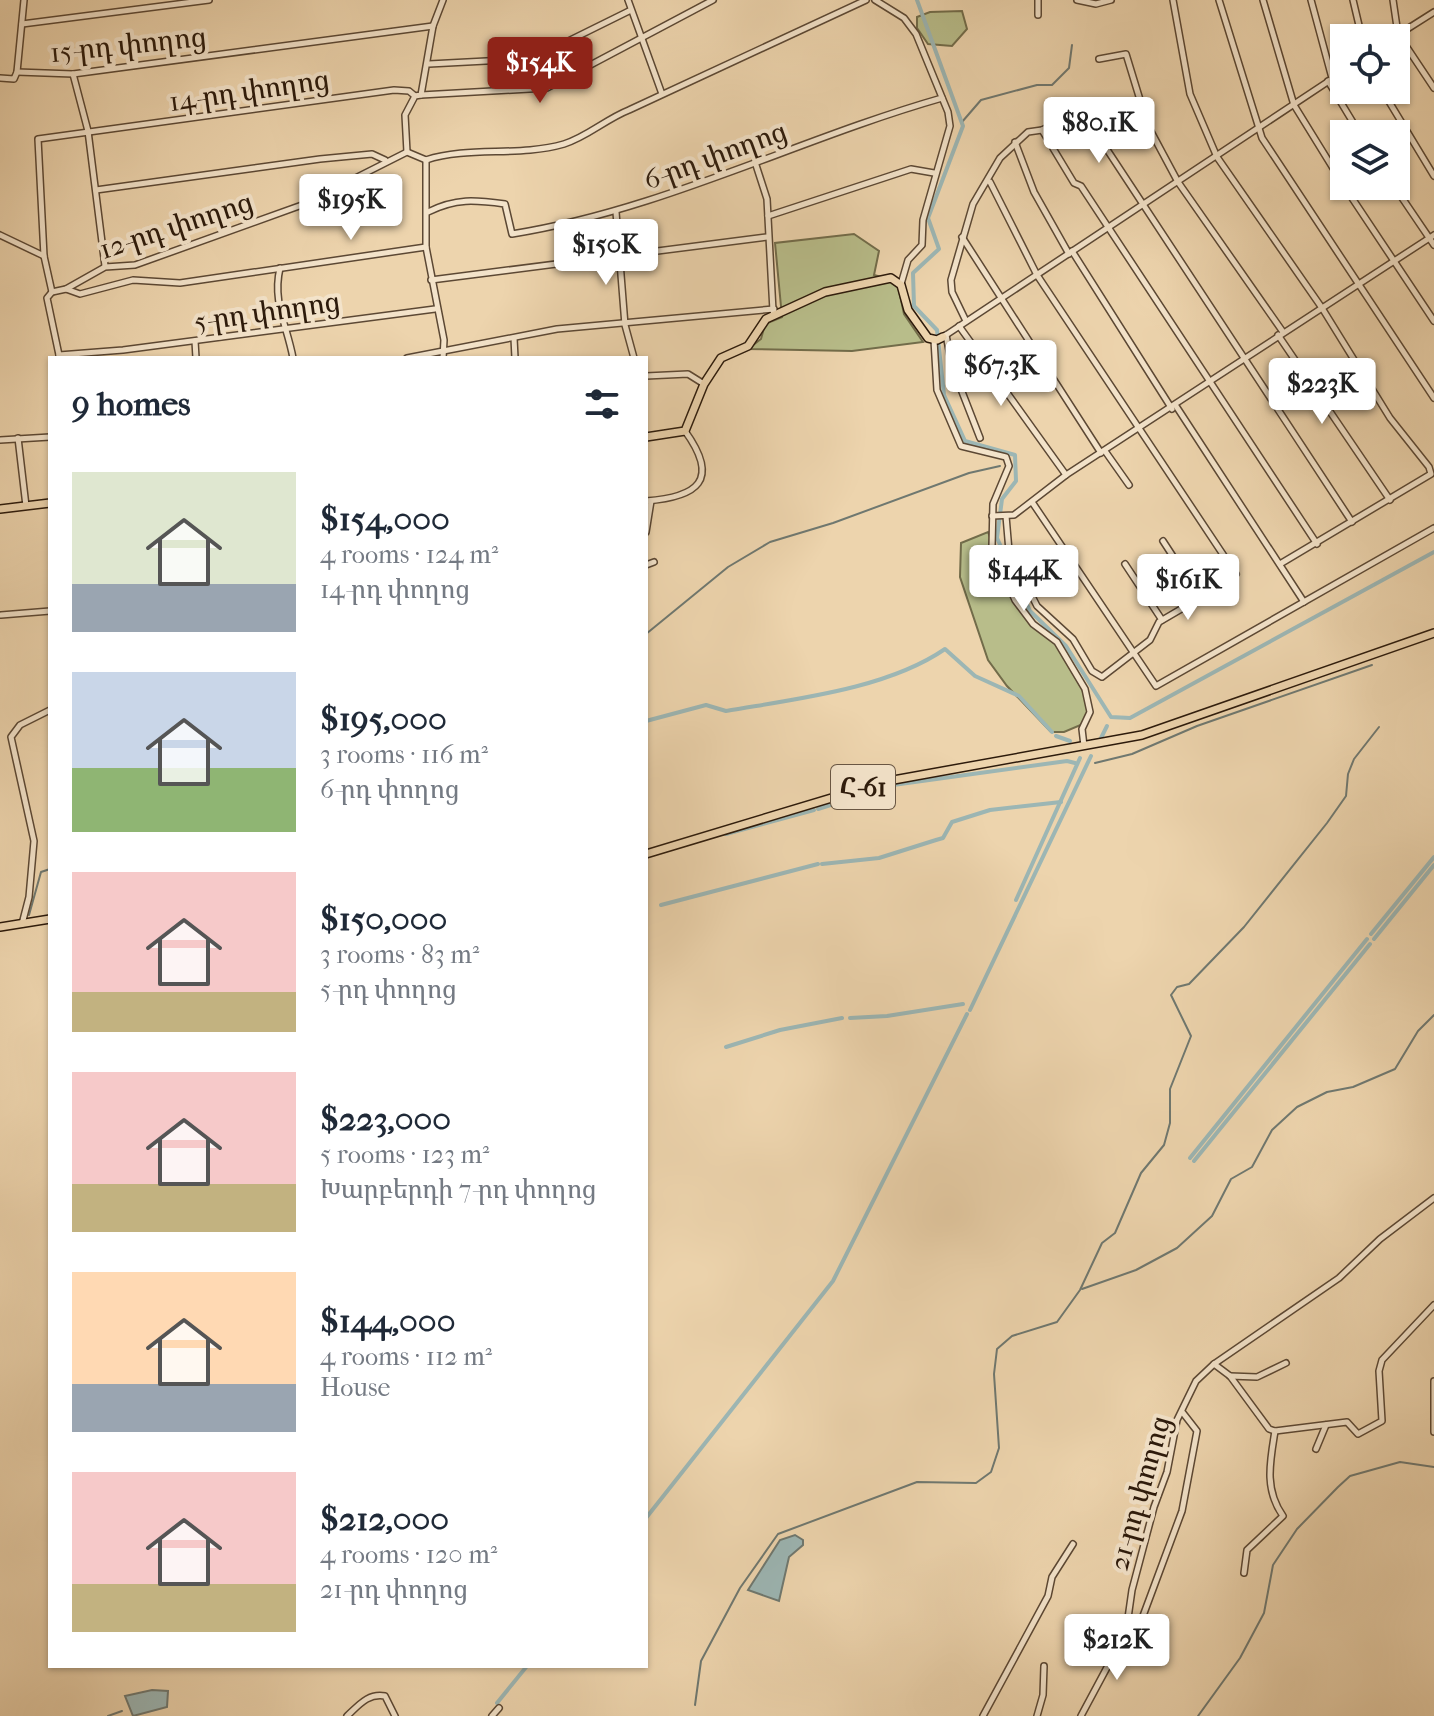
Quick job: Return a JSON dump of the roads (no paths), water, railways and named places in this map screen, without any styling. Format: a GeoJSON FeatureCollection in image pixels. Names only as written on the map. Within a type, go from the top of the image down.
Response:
{"type":"FeatureCollection","features":[{"type":"Feature","properties":{"kind":"main road"},"geometry":{"type":"LineString","coordinates":[[648,437],[685,431],[704,384],[725,353],[748,346],[773,312],[825,292],[891,278],[901,285],[908,310],[928,338],[940,338]]}},
{"type":"Feature","properties":{"kind":"main road"},"geometry":{"type":"LineString","coordinates":[[0,509],[48,503]]}},
{"type":"Feature","properties":{"kind":"main road","name":"Հ-61"},"geometry":{"type":"LineString","coordinates":[[648,853],[888,781],[1084,748],[1142,735],[1434,633]]}},
{"type":"Feature","properties":{"kind":"main road"},"geometry":{"type":"LineString","coordinates":[[0,927],[48,919]]}},
{"type":"Feature","properties":{"kind":"street"},"geometry":{"type":"LineString","coordinates":[[0,78],[14,79],[17,72],[24,0]]}},
{"type":"Feature","properties":{"kind":"street"},"geometry":{"type":"LineString","coordinates":[[22,24],[209,0]]}},
{"type":"Feature","properties":{"kind":"street"},"geometry":{"type":"LineString","coordinates":[[443,0],[433,26],[429,64],[418,95],[405,115],[407,152],[426,160],[442,155],[540,149],[566,143],[662,94],[704,78],[863,1]]}},
{"type":"Feature","properties":{"kind":"street"},"geometry":{"type":"LineString","coordinates":[[628,0],[662,94]]}},
{"type":"Feature","properties":{"kind":"street","name":"14-րդ փողոց"},"geometry":{"type":"LineString","coordinates":[[44,256],[38,139],[394,90],[418,95],[537,91],[713,0]]}},
{"type":"Feature","properties":{"kind":"street"},"geometry":{"type":"LineString","coordinates":[[853,0],[863,1]]}},
{"type":"Feature","properties":{"kind":"street"},"geometry":{"type":"LineString","coordinates":[[875,0],[904,18],[916,34],[950,126],[934,173],[923,220],[922,245],[908,260],[901,285]]}},
{"type":"Feature","properties":{"kind":"street"},"geometry":{"type":"LineString","coordinates":[[1038,0],[1038,15]]}},
{"type":"Feature","properties":{"kind":"street"},"geometry":{"type":"LineString","coordinates":[[1077,0],[1096,4],[1111,0]]}},
{"type":"Feature","properties":{"kind":"street"},"geometry":{"type":"LineString","coordinates":[[1173,0],[1190,94],[1217,157],[1322,308],[1390,418],[1429,467],[1431,474],[1280,564]]}},
{"type":"Feature","properties":{"kind":"street"},"geometry":{"type":"LineString","coordinates":[[1219,0],[1258,129],[1434,398]]}},
{"type":"Feature","properties":{"kind":"street"},"geometry":{"type":"LineString","coordinates":[[1263,0],[1294,105],[1330,163]]}},
{"type":"Feature","properties":{"kind":"street"},"geometry":{"type":"LineString","coordinates":[[940,338],[1330,80],[1311,0]]}},
{"type":"Feature","properties":{"kind":"street"},"geometry":{"type":"LineString","coordinates":[[1353,0],[1359,24]]}},
{"type":"Feature","properties":{"kind":"street"},"geometry":{"type":"LineString","coordinates":[[1393,0],[1395,24]]}},
{"type":"Feature","properties":{"kind":"street"},"geometry":{"type":"LineString","coordinates":[[429,64],[522,59],[542,54],[631,10]]}},
{"type":"Feature","properties":{"kind":"street"},"geometry":{"type":"LineString","coordinates":[[1410,27],[1434,12]]}},
{"type":"Feature","properties":{"kind":"street","name":"15-րդ փողոց"},"geometry":{"type":"LineString","coordinates":[[17,72],[73,74],[433,26]]}},
{"type":"Feature","properties":{"kind":"street"},"geometry":{"type":"LineString","coordinates":[[1099,59],[1126,54],[1148,126],[1178,182],[1390,500]]}},
{"type":"Feature","properties":{"kind":"street"},"geometry":{"type":"LineString","coordinates":[[1410,55],[1434,88]]}},
{"type":"Feature","properties":{"kind":"street"},"geometry":{"type":"LineString","coordinates":[[73,74],[88,131],[105,267]]}},
{"type":"Feature","properties":{"kind":"street","name":"6-րդ փողոց"},"geometry":{"type":"LineString","coordinates":[[428,212],[458,199],[505,204],[512,234],[616,212],[873,118],[942,98]]}},
{"type":"Feature","properties":{"kind":"street"},"geometry":{"type":"LineString","coordinates":[[1390,104],[1434,176]]}},
{"type":"Feature","properties":{"kind":"street"},"geometry":{"type":"LineString","coordinates":[[966,321],[952,292],[951,280],[973,204],[1000,158],[1015,142],[1028,132],[1042,130],[1081,110],[1352,522]]}},
{"type":"Feature","properties":{"kind":"street"},"geometry":{"type":"LineString","coordinates":[[1042,130],[1074,183],[1081,186],[1317,544]]}},
{"type":"Feature","properties":{"kind":"street"},"geometry":{"type":"LineString","coordinates":[[1015,142],[1034,192],[1071,252],[1304,602]]}},
{"type":"Feature","properties":{"kind":"street","name":"12-րդ փողոց"},"geometry":{"type":"LineString","coordinates":[[66,289],[105,267],[135,265],[302,205],[407,152]]}},
{"type":"Feature","properties":{"kind":"street"},"geometry":{"type":"LineString","coordinates":[[96,190],[320,159],[372,154],[386,161]]}},
{"type":"Feature","properties":{"kind":"street"},"geometry":{"type":"LineString","coordinates":[[426,160],[426,247],[435,309],[444,340],[443,355],[557,329],[773,312],[768,216],[755,162]]}},
{"type":"Feature","properties":{"kind":"street"},"geometry":{"type":"LineString","coordinates":[[768,216],[911,169],[934,173]]}},
{"type":"Feature","properties":{"kind":"street"},"geometry":{"type":"LineString","coordinates":[[989,181],[1037,275],[1236,574]]}},
{"type":"Feature","properties":{"kind":"street"},"geometry":{"type":"LineString","coordinates":[[1353,200],[1434,321]]}},
{"type":"Feature","properties":{"kind":"street"},"geometry":{"type":"LineString","coordinates":[[1404,200],[1432,237],[1434,245]]}},
{"type":"Feature","properties":{"kind":"street"},"geometry":{"type":"LineString","coordinates":[[616,212],[625,325],[633,356]]}},
{"type":"Feature","properties":{"kind":"street"},"geometry":{"type":"LineString","coordinates":[[0,235],[44,256],[52,292]]}},
{"type":"Feature","properties":{"kind":"street"},"geometry":{"type":"LineString","coordinates":[[431,280],[767,237]]}},
{"type":"Feature","properties":{"kind":"street"},"geometry":{"type":"LineString","coordinates":[[962,237],[1103,452],[1129,485]]}},
{"type":"Feature","properties":{"kind":"street"},"geometry":{"type":"LineString","coordinates":[[992,516],[1014,515],[1066,475],[1432,237]]}},
{"type":"Feature","properties":{"kind":"street"},"geometry":{"type":"LineString","coordinates":[[59,356],[47,298],[52,292],[66,289],[80,294],[133,280],[180,283],[426,247]]}},
{"type":"Feature","properties":{"kind":"street"},"geometry":{"type":"LineString","coordinates":[[280,268],[277,305],[288,328],[293,356]]}},
{"type":"Feature","properties":{"kind":"street","name":"5-րդ փողոց"},"geometry":{"type":"LineString","coordinates":[[59,356],[435,309]]}},
{"type":"Feature","properties":{"kind":"street"},"geometry":{"type":"LineString","coordinates":[[959,326],[1066,475]]}},
{"type":"Feature","properties":{"kind":"street"},"geometry":{"type":"LineString","coordinates":[[514,338],[515,356]]}},
{"type":"Feature","properties":{"kind":"street"},"geometry":{"type":"LineString","coordinates":[[940,338],[980,438]]}},
{"type":"Feature","properties":{"kind":"street"},"geometry":{"type":"LineString","coordinates":[[940,338],[937,390],[961,446],[1006,457],[1009,466],[992,516],[992,547],[1015,600],[1033,624],[1057,642],[1085,689],[1090,712],[1082,729],[1084,748]]}},
{"type":"Feature","properties":{"kind":"street"},"geometry":{"type":"LineString","coordinates":[[195,341],[196,356]]}},
{"type":"Feature","properties":{"kind":"street"},"geometry":{"type":"LineString","coordinates":[[648,376],[688,374],[704,384]]}},
{"type":"Feature","properties":{"kind":"street"},"geometry":{"type":"LineString","coordinates":[[648,501],[683,497],[694,491],[700,480],[699,458],[685,431]]}},
{"type":"Feature","properties":{"kind":"street"},"geometry":{"type":"LineString","coordinates":[[0,440],[48,437]]}},
{"type":"Feature","properties":{"kind":"street"},"geometry":{"type":"LineString","coordinates":[[18,438],[26,506]]}},
{"type":"Feature","properties":{"kind":"street"},"geometry":{"type":"LineString","coordinates":[[1032,502],[1156,686],[1434,528]]}},
{"type":"Feature","properties":{"kind":"street"},"geometry":{"type":"LineString","coordinates":[[1006,516],[1009,551],[1028,591],[1047,618],[1073,639],[1092,671],[1102,677],[1150,640],[1162,620],[1200,598],[1163,541]]}},
{"type":"Feature","properties":{"kind":"street"},"geometry":{"type":"LineString","coordinates":[[648,564],[654,562]]}},
{"type":"Feature","properties":{"kind":"street"},"geometry":{"type":"LineString","coordinates":[[1125,564],[1162,620]]}},
{"type":"Feature","properties":{"kind":"street"},"geometry":{"type":"LineString","coordinates":[[1,615],[48,611]]}},
{"type":"Feature","properties":{"kind":"street"},"geometry":{"type":"LineString","coordinates":[[22,924],[29,897],[34,841],[11,737],[20,725],[48,711]]}},
{"type":"Feature","properties":{"kind":"street","name":"21-րդ փողոց"},"geometry":{"type":"LineString","coordinates":[[1081,1716],[1126,1632],[1132,1590],[1154,1507],[1167,1472],[1174,1430],[1196,1381],[1214,1364],[1339,1278],[1380,1239],[1434,1198]]}},
{"type":"Feature","properties":{"kind":"street"},"geometry":{"type":"LineString","coordinates":[[1214,1364],[1230,1376],[1264,1423],[1275,1431],[1347,1422],[1358,1434],[1382,1421],[1379,1371],[1382,1360],[1434,1305]]}},
{"type":"Feature","properties":{"kind":"street"},"geometry":{"type":"LineString","coordinates":[[1230,1376],[1257,1377],[1286,1363]]}},
{"type":"Feature","properties":{"kind":"street"},"geometry":{"type":"LineString","coordinates":[[1434,1381],[1434,1432]]}},
{"type":"Feature","properties":{"kind":"street"},"geometry":{"type":"LineString","coordinates":[[1126,1632],[1140,1624],[1186,1496],[1197,1431],[1182,1413]]}},
{"type":"Feature","properties":{"kind":"street"},"geometry":{"type":"LineString","coordinates":[[1316,1449],[1326,1425]]}},
{"type":"Feature","properties":{"kind":"street"},"geometry":{"type":"LineString","coordinates":[[1244,1573],[1247,1550],[1283,1516],[1272,1500],[1270,1483],[1275,1431]]}},
{"type":"Feature","properties":{"kind":"street"},"geometry":{"type":"LineString","coordinates":[[983,1716],[1048,1596],[1052,1577],[1073,1544]]}},
{"type":"Feature","properties":{"kind":"street"},"geometry":{"type":"LineString","coordinates":[[1037,1716],[1043,1695],[1044,1666]]}},
{"type":"Feature","properties":{"kind":"street"},"geometry":{"type":"LineString","coordinates":[[347,1716],[368,1697],[378,1694],[385,1696],[395,1716]]}},
{"type":"Feature","properties":{"kind":"street"},"geometry":{"type":"LineString","coordinates":[[492,1716],[499,1708]]}},
{"type":"Feature","properties":{"kind":"water"},"geometry":{"type":"Polygon","coordinates":[[[795,1535],[803,1540],[803,1545],[789,1557],[779,1601],[748,1590],[780,1540],[795,1535]]]}},
{"type":"Feature","properties":{"kind":"water"},"geometry":{"type":"Polygon","coordinates":[[[152,1690],[168,1691],[167,1707],[133,1716],[125,1696],[152,1690]]]}},
{"type":"Feature","properties":{"kind":"waterway"},"geometry":{"type":"LineString","coordinates":[[917,0],[963,126],[928,218],[939,249],[913,273],[914,306],[937,330],[944,395],[965,441],[1015,455],[1016,481],[1002,499],[997,538],[1030,611],[1066,646],[1111,717],[1130,718],[1434,552]]}},
{"type":"Feature","properties":{"kind":"waterway"},"geometry":{"type":"LineString","coordinates":[[962,122],[981,100],[1037,85],[1052,85],[1069,68],[1072,45]]}},
{"type":"Feature","properties":{"kind":"waterway"},"geometry":{"type":"LineString","coordinates":[[648,632],[728,567],[770,542],[833,523],[969,473],[1000,466]]}},
{"type":"Feature","properties":{"kind":"waterway"},"geometry":{"type":"LineString","coordinates":[[648,720],[706,705],[726,711],[840,690],[896,674],[945,649],[975,676],[1019,696],[1052,732]]}},
{"type":"Feature","properties":{"kind":"waterway"},"geometry":{"type":"LineString","coordinates":[[1095,763],[1132,754],[1197,726],[1372,665]]}},
{"type":"Feature","properties":{"kind":"waterway"},"geometry":{"type":"LineString","coordinates":[[1101,738],[1107,726]]}},
{"type":"Feature","properties":{"kind":"waterway"},"geometry":{"type":"LineString","coordinates":[[695,1705],[701,1661],[740,1588],[778,1534],[917,1482],[976,1483],[991,1472],[999,1448],[994,1374],[997,1349],[1012,1336],[1057,1322],[1080,1290],[1102,1243],[1115,1233],[1141,1173],[1164,1145],[1170,1123],[1170,1089],[1191,1036],[1171,995],[1177,987],[1189,984],[1244,927],[1327,823],[1346,796],[1348,774],[1354,759],[1379,727]]}},
{"type":"Feature","properties":{"kind":"waterway"},"geometry":{"type":"LineString","coordinates":[[1056,736],[1070,741]]}},
{"type":"Feature","properties":{"kind":"waterway"},"geometry":{"type":"LineString","coordinates":[[970,1010],[1091,756]]}},
{"type":"Feature","properties":{"kind":"waterway"},"geometry":{"type":"LineString","coordinates":[[1016,900],[1080,758]]}},
{"type":"Feature","properties":{"kind":"waterway"},"geometry":{"type":"LineString","coordinates":[[818,809],[893,785],[1067,761],[1075,763]]}},
{"type":"Feature","properties":{"kind":"waterway"},"geometry":{"type":"LineString","coordinates":[[822,864],[879,858],[943,838],[952,822],[990,810],[1061,802]]}},
{"type":"Feature","properties":{"kind":"waterway"},"geometry":{"type":"LineString","coordinates":[[726,834],[814,810]]}},
{"type":"Feature","properties":{"kind":"waterway"},"geometry":{"type":"LineString","coordinates":[[1371,934],[1434,857]]}},
{"type":"Feature","properties":{"kind":"waterway"},"geometry":{"type":"LineString","coordinates":[[661,905],[818,864]]}},
{"type":"Feature","properties":{"kind":"waterway"},"geometry":{"type":"LineString","coordinates":[[1374,939],[1434,865]]}},
{"type":"Feature","properties":{"kind":"waterway"},"geometry":{"type":"LineString","coordinates":[[29,915],[41,872],[48,870]]}},
{"type":"Feature","properties":{"kind":"waterway"},"geometry":{"type":"LineString","coordinates":[[1190,1158],[1367,939]]}},
{"type":"Feature","properties":{"kind":"waterway"},"geometry":{"type":"LineString","coordinates":[[1194,1161],[1370,944]]}},
{"type":"Feature","properties":{"kind":"waterway"},"geometry":{"type":"LineString","coordinates":[[850,1018],[887,1016],[963,1004]]}},
{"type":"Feature","properties":{"kind":"waterway"},"geometry":{"type":"LineString","coordinates":[[648,1515],[833,1281],[967,1014]]}},
{"type":"Feature","properties":{"kind":"waterway"},"geometry":{"type":"LineString","coordinates":[[1082,1289],[1136,1270],[1177,1248],[1212,1216],[1231,1179],[1252,1167],[1272,1130],[1297,1107],[1327,1092],[1353,1087],[1395,1069],[1418,1031],[1434,1015]]}},
{"type":"Feature","properties":{"kind":"waterway"},"geometry":{"type":"LineString","coordinates":[[726,1047],[780,1030],[842,1018]]}},
{"type":"Feature","properties":{"kind":"waterway"},"geometry":{"type":"LineString","coordinates":[[1198,1716],[1240,1658],[1264,1613],[1273,1565],[1297,1529],[1350,1476],[1400,1462],[1434,1467]]}},
{"type":"Feature","properties":{"kind":"waterway"},"geometry":{"type":"LineString","coordinates":[[497,1703],[525,1668]]}},
{"type":"Feature","properties":{"kind":"waterway"},"geometry":{"type":"LineString","coordinates":[[108,1716],[122,1711]]}}]}
